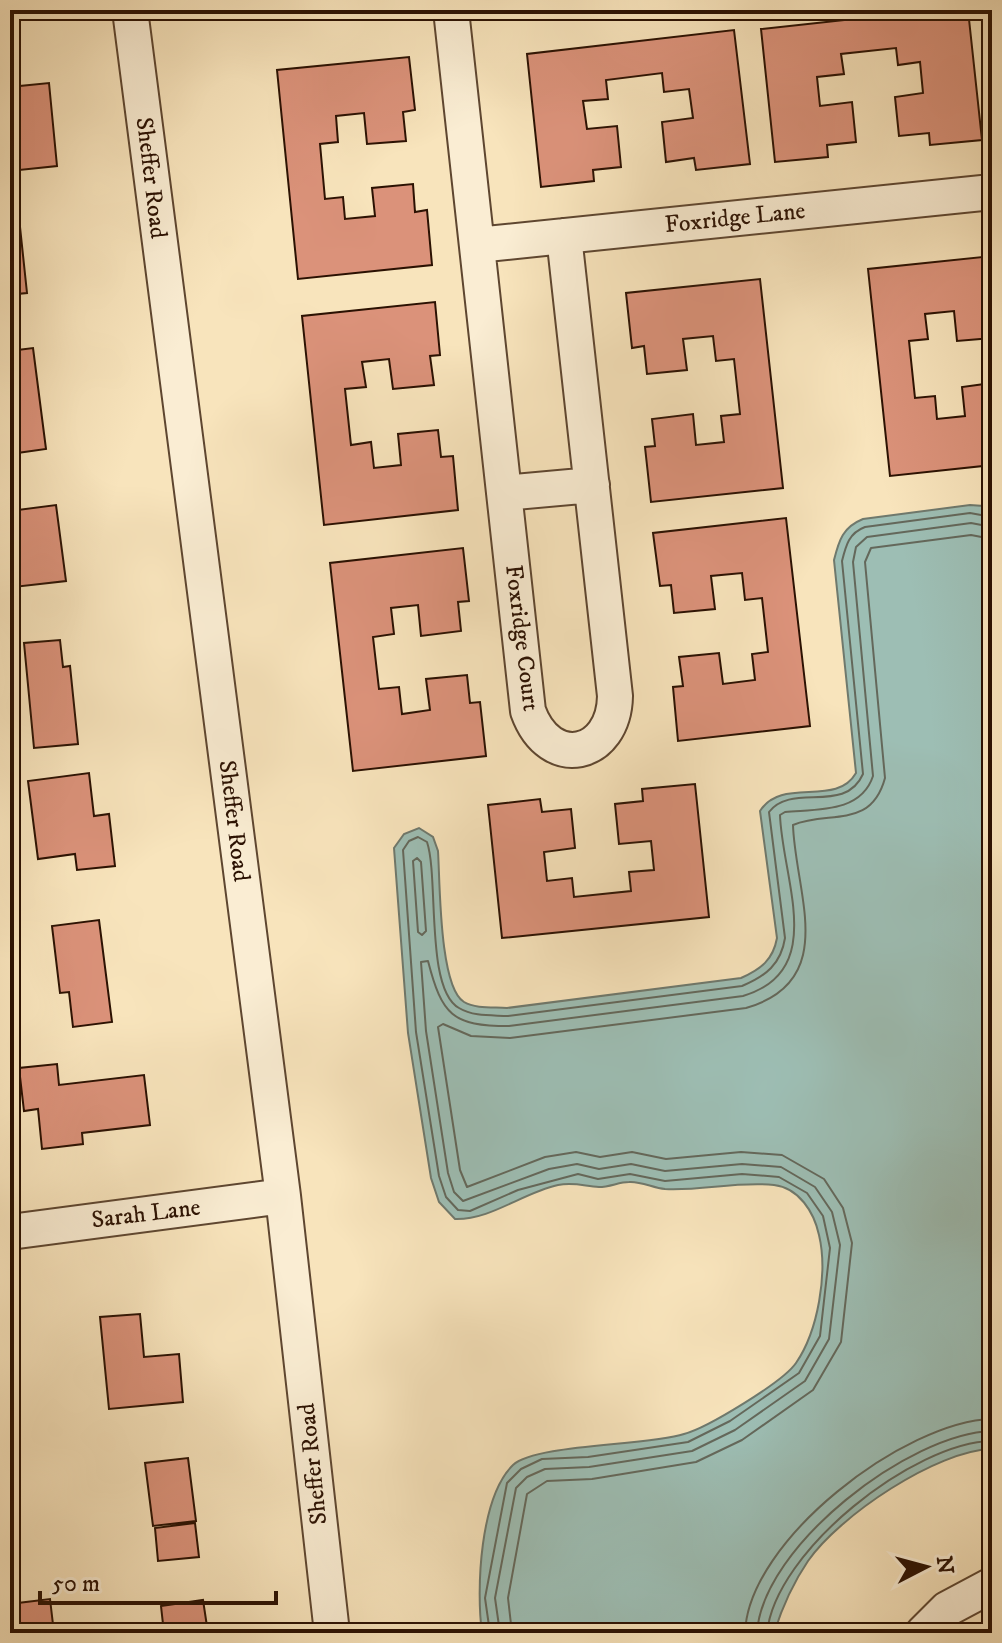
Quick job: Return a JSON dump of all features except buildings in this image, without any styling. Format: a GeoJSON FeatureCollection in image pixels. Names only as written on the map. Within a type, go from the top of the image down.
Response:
{"type":"FeatureCollection","features":[{"type":"Feature","properties":{"kind":"street","name":"Sheffer Road"},"geometry":{"type":"LineString","coordinates":[[130,10],[283,1196],[332,1633]]}},
{"type":"Feature","properties":{"kind":"street","name":"Foxridge Court"},"geometry":{"type":"LineString","coordinates":[[451,10],[528,711],[536,732],[550,746],[570,751],[589,747],[605,734],[615,716],[564,236]]}},
{"type":"Feature","properties":{"kind":"street","name":"Foxridge Lane"},"geometry":{"type":"LineString","coordinates":[[477,245],[992,192]]}},
{"type":"Feature","properties":{"kind":"street"},"geometry":{"type":"LineString","coordinates":[[504,493],[592,485]]}},
{"type":"Feature","properties":{"kind":"street","name":"Sarah Lane"},"geometry":{"type":"LineString","coordinates":[[10,1232],[283,1196]]}},
{"type":"Feature","properties":{"kind":"street"},"geometry":{"type":"LineString","coordinates":[[923,1633],[947,1609],[977,1590],[992,1585]]}},
{"type":"Feature","properties":{"kind":"water"},"geometry":{"type":"Polygon","coordinates":[[[970,505],[984,506],[992,511],[992,1449],[970,1452],[918,1473],[891,1488],[842,1525],[808,1561],[788,1596],[774,1633],[482,1633],[480,1569],[487,1521],[493,1499],[513,1465],[544,1453],[684,1434],[761,1392],[788,1371],[804,1350],[819,1301],[821,1250],[817,1226],[804,1202],[791,1191],[774,1185],[679,1189],[634,1182],[599,1187],[564,1184],[494,1211],[455,1219],[439,1202],[431,1178],[408,1033],[394,848],[404,834],[419,828],[433,837],[438,851],[445,955],[456,992],[469,1004],[507,1008],[741,978],[754,971],[769,958],[777,938],[760,811],[781,795],[836,789],[856,773],[834,560],[840,540],[846,530],[863,519],[970,505]]]}}]}
